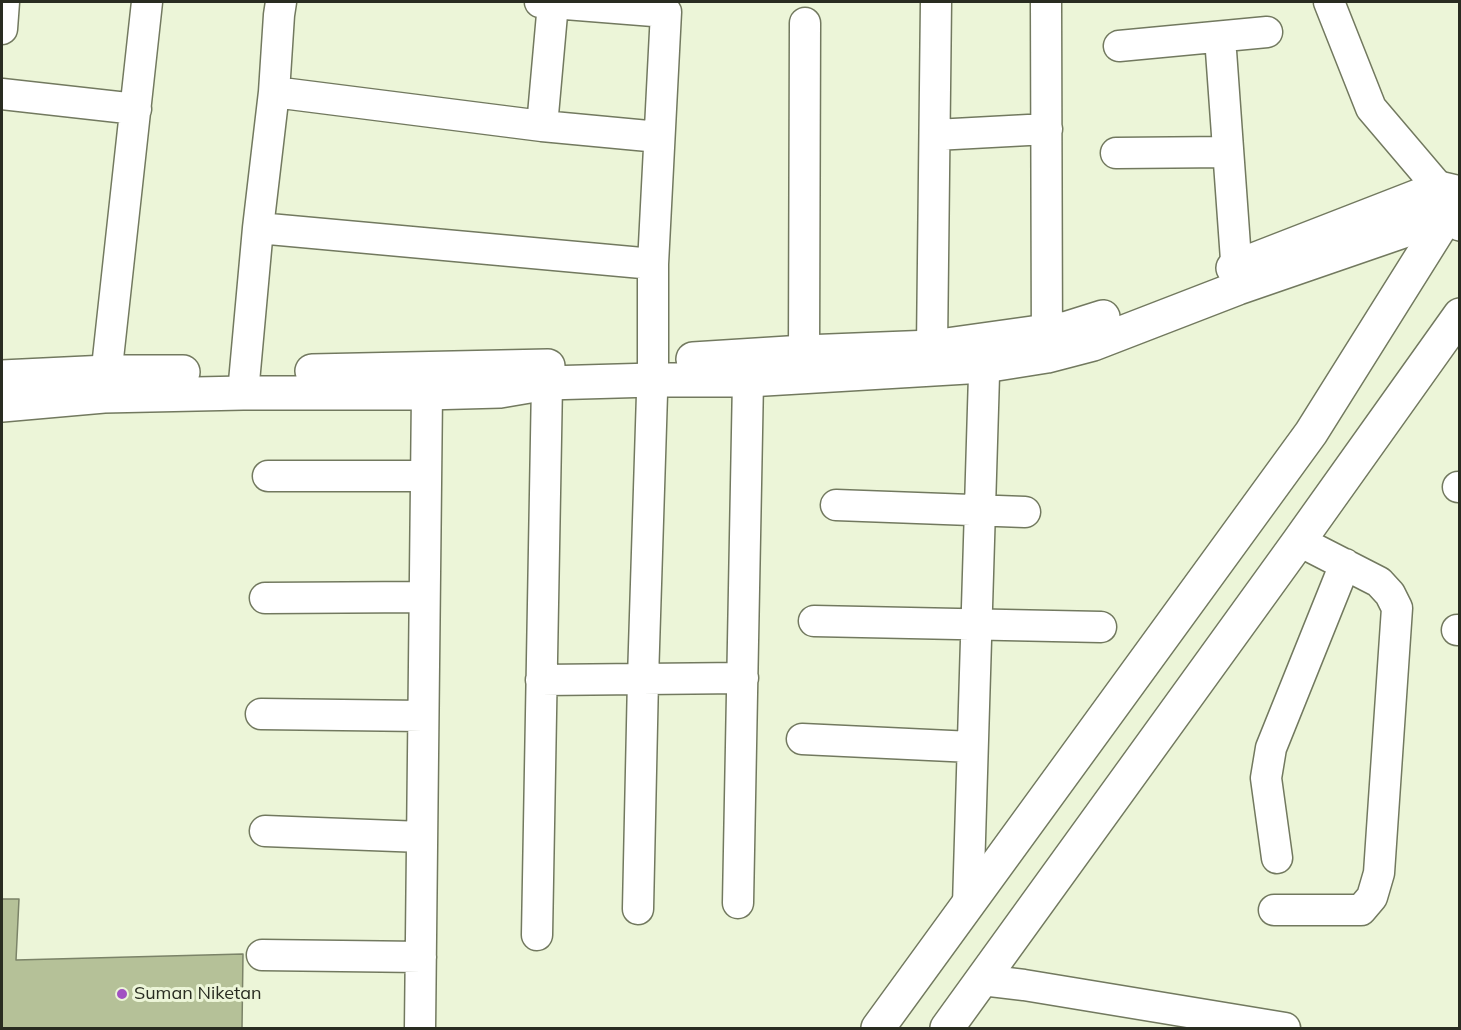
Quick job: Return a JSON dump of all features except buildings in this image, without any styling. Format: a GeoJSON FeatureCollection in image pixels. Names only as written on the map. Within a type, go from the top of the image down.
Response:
{"type":"FeatureCollection","features":[{"type":"Feature","properties":{"kind":"street"},"geometry":{"type":"LineString","coordinates":[[2,29],[4,2]]}},
{"type":"Feature","properties":{"kind":"street"},"geometry":{"type":"LineString","coordinates":[[105,384],[147,2]]}},
{"type":"Feature","properties":{"kind":"street"},"geometry":{"type":"LineString","coordinates":[[244,382],[281,2]]}},
{"type":"Feature","properties":{"kind":"street"},"geometry":{"type":"LineString","coordinates":[[542,126],[546,2],[667,7],[653,264],[653,371],[638,909]]}},
{"type":"Feature","properties":{"kind":"street"},"geometry":{"type":"LineString","coordinates":[[933,358],[936,2]]}},
{"type":"Feature","properties":{"kind":"street"},"geometry":{"type":"LineString","coordinates":[[1046,2],[1047,343]]}},
{"type":"Feature","properties":{"kind":"street"},"geometry":{"type":"LineString","coordinates":[[1329,2],[1371,108],[1453,204]]}},
{"type":"Feature","properties":{"kind":"street"},"geometry":{"type":"LineString","coordinates":[[804,364],[806,23]]}},
{"type":"Feature","properties":{"kind":"street"},"geometry":{"type":"LineString","coordinates":[[1119,46],[1267,32]]}},
{"type":"Feature","properties":{"kind":"street"},"geometry":{"type":"LineString","coordinates":[[1220,37],[1238,277]]}},
{"type":"Feature","properties":{"kind":"street"},"geometry":{"type":"LineString","coordinates":[[274,92],[542,126],[659,137]]}},
{"type":"Feature","properties":{"kind":"street"},"geometry":{"type":"LineString","coordinates":[[2,94],[136,109]]}},
{"type":"Feature","properties":{"kind":"street"},"geometry":{"type":"LineString","coordinates":[[935,135],[1047,129]]}},
{"type":"Feature","properties":{"kind":"street"},"geometry":{"type":"LineString","coordinates":[[1116,153],[1228,152]]}},
{"type":"Feature","properties":{"kind":"street"},"geometry":{"type":"LineString","coordinates":[[244,382],[426,393],[500,391],[547,383],[653,371],[933,358],[1047,343],[1093,344],[1238,277],[1453,204]]}},
{"type":"Feature","properties":{"kind":"street"},"geometry":{"type":"LineString","coordinates":[[878,1029],[1311,433],[1453,204]]}},
{"type":"Feature","properties":{"kind":"street"},"geometry":{"type":"LineString","coordinates":[[258,228],[653,264]]}},
{"type":"Feature","properties":{"kind":"street"},"geometry":{"type":"LineString","coordinates":[[947,1029],[1460,315]]}},
{"type":"Feature","properties":{"kind":"street"},"geometry":{"type":"LineString","coordinates":[[968,905],[984,352]]}},
{"type":"Feature","properties":{"kind":"street"},"geometry":{"type":"LineString","coordinates":[[2,377],[105,384],[244,382],[534,366],[653,371],[747,380],[804,364]]}},
{"type":"Feature","properties":{"kind":"street"},"geometry":{"type":"LineString","coordinates":[[738,903],[747,380]]}},
{"type":"Feature","properties":{"kind":"street"},"geometry":{"type":"LineString","coordinates":[[537,935],[547,383]]}},
{"type":"Feature","properties":{"kind":"street"},"geometry":{"type":"LineString","coordinates":[[2,405],[105,384]]}},
{"type":"Feature","properties":{"kind":"street"},"geometry":{"type":"LineString","coordinates":[[420,1029],[426,393]]}},
{"type":"Feature","properties":{"kind":"street"},"geometry":{"type":"LineString","coordinates":[[268,476],[426,476]]}},
{"type":"Feature","properties":{"kind":"street"},"geometry":{"type":"LineString","coordinates":[[836,505],[1025,512]]}},
{"type":"Feature","properties":{"kind":"street"},"geometry":{"type":"LineString","coordinates":[[1274,910],[1361,910],[1372,897],[1379,873],[1397,608],[1390,594],[1379,582],[1299,541]]}},
{"type":"Feature","properties":{"kind":"street"},"geometry":{"type":"LineString","coordinates":[[1277,858],[1266,778],[1271,747],[1345,564]]}},
{"type":"Feature","properties":{"kind":"street"},"geometry":{"type":"LineString","coordinates":[[265,598],[424,597]]}},
{"type":"Feature","properties":{"kind":"street"},"geometry":{"type":"LineString","coordinates":[[814,621],[1101,627]]}},
{"type":"Feature","properties":{"kind":"street"},"geometry":{"type":"LineString","coordinates":[[541,680],[743,678]]}},
{"type":"Feature","properties":{"kind":"street"},"geometry":{"type":"LineString","coordinates":[[261,714],[423,716]]}},
{"type":"Feature","properties":{"kind":"street"},"geometry":{"type":"LineString","coordinates":[[802,740],[972,747]]}},
{"type":"Feature","properties":{"kind":"street"},"geometry":{"type":"LineString","coordinates":[[265,831],[422,837]]}},
{"type":"Feature","properties":{"kind":"street"},"geometry":{"type":"LineString","coordinates":[[262,955],[421,957]]}},
{"type":"Feature","properties":{"kind":"street"},"geometry":{"type":"LineString","coordinates":[[982,980],[1285,1029]]}},
{"type":"Feature","properties":{"kind":"place","name":"Suman Niketan"},"geometry":{"type":"Point","coordinates":[122,994]}}]}
